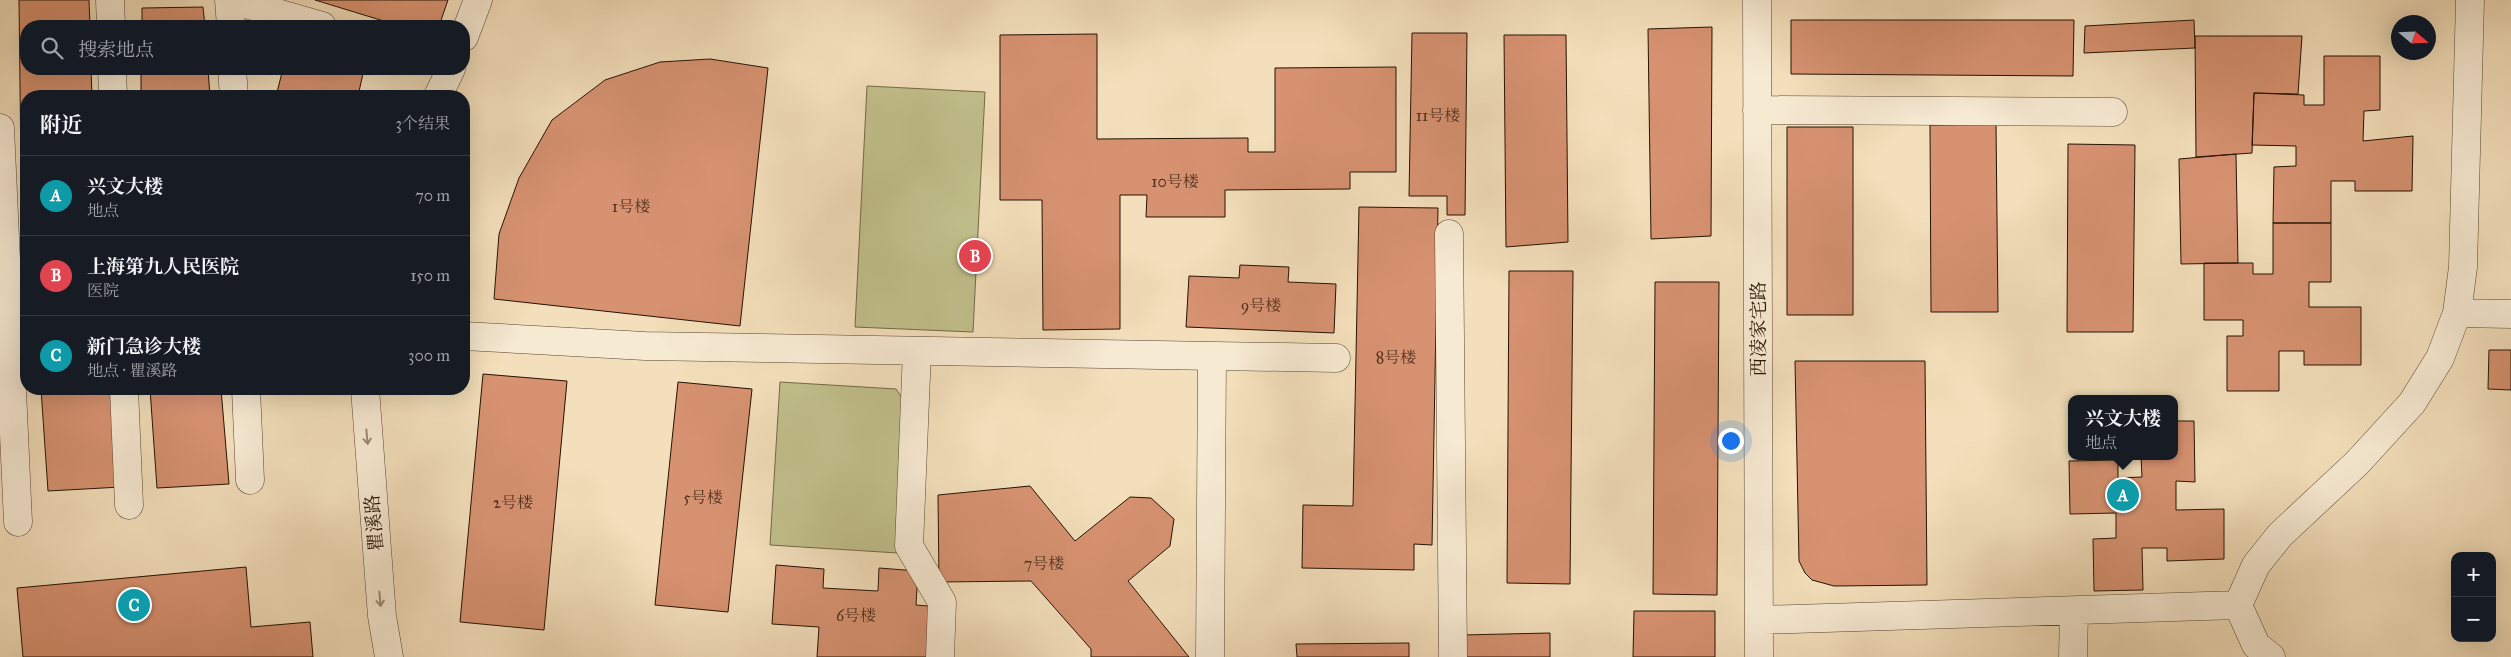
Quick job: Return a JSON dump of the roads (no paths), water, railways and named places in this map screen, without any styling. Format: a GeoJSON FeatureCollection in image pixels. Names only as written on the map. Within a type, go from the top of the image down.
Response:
{"type":"FeatureCollection","features":[{"type":"Feature","properties":{"kind":"street"},"geometry":{"type":"LineString","coordinates":[[110,0],[111,20]]}},
{"type":"Feature","properties":{"kind":"street"},"geometry":{"type":"LineString","coordinates":[[231,20],[231,0],[301,20]]}},
{"type":"Feature","properties":{"kind":"street"},"geometry":{"type":"LineString","coordinates":[[470,21],[478,0]]}},
{"type":"Feature","properties":{"kind":"street","name":"西凌家宅路"},"geometry":{"type":"LineString","coordinates":[[1757,0],[1759,657]]}},
{"type":"Feature","properties":{"kind":"street"},"geometry":{"type":"LineString","coordinates":[[2270,657],[2256,644],[2238,605],[2256,564],[2280,535],[2358,463],[2412,403],[2440,358],[2457,313],[2463,267],[2470,0]]}},
{"type":"Feature","properties":{"kind":"street"},"geometry":{"type":"LineString","coordinates":[[112,75],[113,90]]}},
{"type":"Feature","properties":{"kind":"street"},"geometry":{"type":"LineString","coordinates":[[232,75],[234,90]]}},
{"type":"Feature","properties":{"kind":"street"},"geometry":{"type":"LineString","coordinates":[[441,90],[448,75]]}},
{"type":"Feature","properties":{"kind":"street"},"geometry":{"type":"LineString","coordinates":[[1757,110],[2113,112]]}},
{"type":"Feature","properties":{"kind":"street"},"geometry":{"type":"LineString","coordinates":[[0,128],[11,275],[18,522]]}},
{"type":"Feature","properties":{"kind":"street"},"geometry":{"type":"LineString","coordinates":[[1449,234],[1452,657]]}},
{"type":"Feature","properties":{"kind":"street"},"geometry":{"type":"LineString","coordinates":[[2457,313],[2511,314]]}},
{"type":"Feature","properties":{"kind":"street"},"geometry":{"type":"LineString","coordinates":[[470,336],[645,346],[1336,358]]}},
{"type":"Feature","properties":{"kind":"street"},"geometry":{"type":"LineString","coordinates":[[917,351],[910,546],[942,602],[940,657]]}},
{"type":"Feature","properties":{"kind":"street"},"geometry":{"type":"LineString","coordinates":[[1210,657],[1212,356]]}},
{"type":"Feature","properties":{"kind":"street"},"geometry":{"type":"LineString","coordinates":[[124,395],[129,505]]}},
{"type":"Feature","properties":{"kind":"street"},"geometry":{"type":"LineString","coordinates":[[246,395],[250,480]]}},
{"type":"Feature","properties":{"kind":"street","name":"瞿溪路"},"geometry":{"type":"LineString","coordinates":[[365,395],[381,606],[389,657]]}},
{"type":"Feature","properties":{"kind":"street"},"geometry":{"type":"LineString","coordinates":[[1759,620],[2074,612],[2238,605]]}},
{"type":"Feature","properties":{"kind":"street"},"geometry":{"type":"LineString","coordinates":[[2074,612],[2074,657]]}},
{"type":"Feature","properties":{"kind":"place","name":"上海第九人民医院"},"geometry":{"type":"Point","coordinates":[975,256]}},
{"type":"Feature","properties":{"kind":"place","name":"兴文大楼"},"geometry":{"type":"Point","coordinates":[2123,495]}},
{"type":"Feature","properties":{"kind":"place","name":"新门急诊大楼"},"geometry":{"type":"Point","coordinates":[134,605]}}]}
